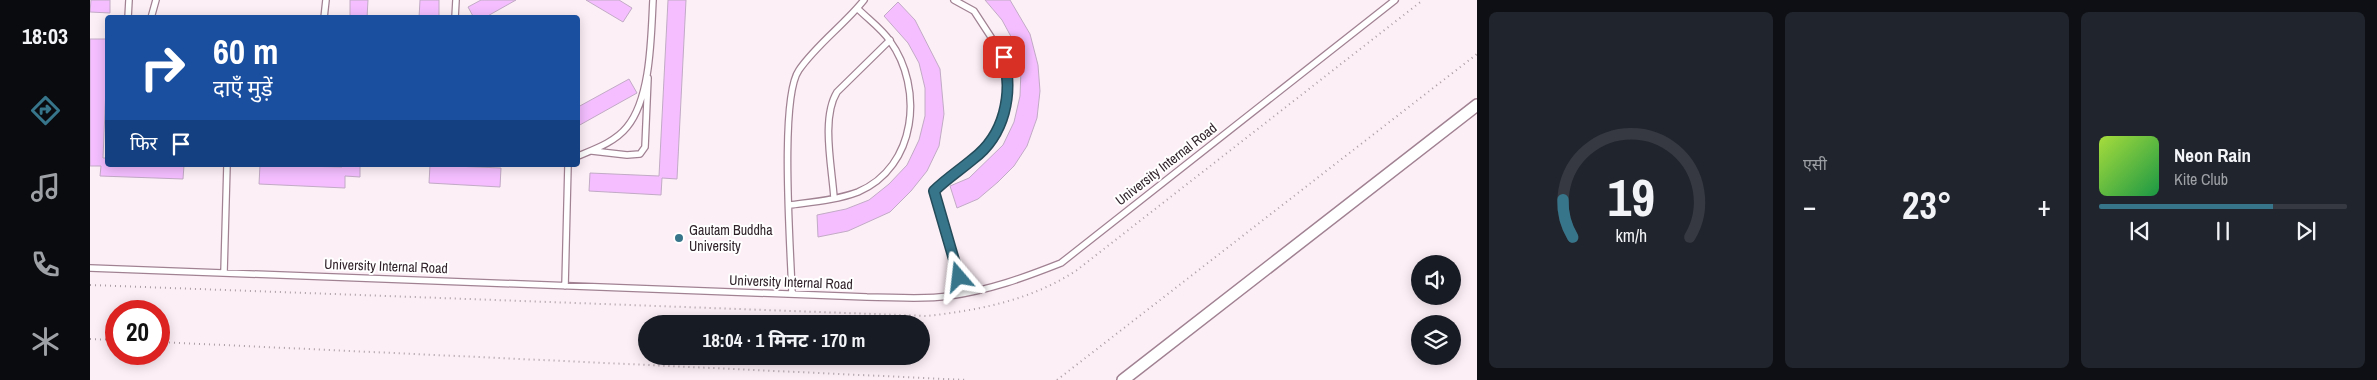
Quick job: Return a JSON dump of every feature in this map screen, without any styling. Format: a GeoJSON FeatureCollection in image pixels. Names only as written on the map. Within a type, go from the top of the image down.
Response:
{"type":"FeatureCollection","features":[{"type":"Feature","properties":{"kind":"street"},"geometry":{"type":"LineString","coordinates":[[1123,380],[1477,105]]}},
{"type":"Feature","properties":{"kind":"lane"},"geometry":{"type":"LineString","coordinates":[[128,15],[129,0]]}},
{"type":"Feature","properties":{"kind":"lane"},"geometry":{"type":"LineString","coordinates":[[152,15],[156,0]]}},
{"type":"Feature","properties":{"kind":"lane"},"geometry":{"type":"LineString","coordinates":[[324,15],[326,0]]}},
{"type":"Feature","properties":{"kind":"lane"},"geometry":{"type":"LineString","coordinates":[[455,15],[456,0]]}},
{"type":"Feature","properties":{"kind":"lane"},"geometry":{"type":"LineString","coordinates":[[590,150],[626,155],[640,154],[645,147],[653,0]]}},
{"type":"Feature","properties":{"kind":"lane"},"geometry":{"type":"LineString","coordinates":[[792,294],[790,98],[798,72],[864,0]]}},
{"type":"Feature","properties":{"kind":"lane"},"geometry":{"type":"LineString","coordinates":[[954,0],[974,11],[1004,57],[1008,76],[1005,106],[1000,123],[990,144],[934,191],[964,293]]}},
{"type":"Feature","properties":{"kind":"lane","name":"University Internal Road"},"geometry":{"type":"LineString","coordinates":[[90,268],[868,297],[948,297],[1010,284],[1061,263],[1395,0]]}},
{"type":"Feature","properties":{"kind":"lane"},"geometry":{"type":"LineString","coordinates":[[790,205],[834,198],[858,191],[879,177],[900,154],[910,127],[911,89],[903,65],[890,40],[857,8]]}},
{"type":"Feature","properties":{"kind":"lane"},"geometry":{"type":"LineString","coordinates":[[834,198],[828,119],[832,100],[837,92],[890,40]]}},
{"type":"Feature","properties":{"kind":"lane"},"geometry":{"type":"LineString","coordinates":[[580,155],[609,143],[626,128],[637,112],[649,63]]}},
{"type":"Feature","properties":{"kind":"lane"},"geometry":{"type":"LineString","coordinates":[[224,272],[227,167]]}},
{"type":"Feature","properties":{"kind":"lane"},"geometry":{"type":"LineString","coordinates":[[565,286],[568,167]]}},
{"type":"Feature","properties":{"kind":"path"},"geometry":{"type":"LineString","coordinates":[[1056,380],[1477,54]]}},
{"type":"Feature","properties":{"kind":"path"},"geometry":{"type":"LineString","coordinates":[[90,339],[105,340]]}},
{"type":"Feature","properties":{"kind":"path"},"geometry":{"type":"LineString","coordinates":[[170,343],[967,380]]}},
{"type":"Feature","properties":{"kind":"building"},"geometry":{"type":"Polygon","coordinates":[[[91,0],[110,0],[110,13],[90,12],[91,0]]]}},
{"type":"Feature","properties":{"kind":"building"},"geometry":{"type":"Polygon","coordinates":[[[350,0],[368,0],[367,15],[350,15],[350,0]]]}},
{"type":"Feature","properties":{"kind":"building"},"geometry":{"type":"Polygon","coordinates":[[[420,0],[439,0],[439,15],[419,15],[420,0]]]}},
{"type":"Feature","properties":{"kind":"building"},"geometry":{"type":"Polygon","coordinates":[[[481,0],[516,0],[489,15],[472,15],[468,7],[481,0]]]}},
{"type":"Feature","properties":{"kind":"building"},"geometry":{"type":"Polygon","coordinates":[[[586,0],[619,0],[632,8],[623,22],[586,0]]]}},
{"type":"Feature","properties":{"kind":"building"},"geometry":{"type":"Polygon","coordinates":[[[668,0],[686,0],[677,179],[662,178],[661,195],[589,191],[590,173],[659,176],[668,0]]]}},
{"type":"Feature","properties":{"kind":"building"},"geometry":{"type":"Polygon","coordinates":[[[985,0],[1010,0],[1030,34],[1038,65],[1040,91],[1037,118],[1027,146],[1014,166],[978,199],[957,208],[950,186],[969,178],[1003,145],[1014,122],[1020,96],[1021,69],[1015,44],[1002,20],[985,0]]]}},
{"type":"Feature","properties":{"kind":"building"},"geometry":{"type":"Polygon","coordinates":[[[898,2],[915,20],[940,69],[944,114],[939,146],[927,171],[911,191],[890,212],[848,231],[818,237],[817,215],[846,209],[869,200],[889,184],[907,165],[919,140],[925,116],[925,88],[919,63],[908,43],[884,16],[898,2]]]}},
{"type":"Feature","properties":{"kind":"building"},"geometry":{"type":"Polygon","coordinates":[[[90,39],[105,39],[103,158],[105,158],[105,167],[184,167],[183,179],[100,176],[101,166],[90,166],[90,39]]]}},
{"type":"Feature","properties":{"kind":"building"},"geometry":{"type":"Polygon","coordinates":[[[629,79],[637,93],[580,125],[580,106],[629,79]]]}},
{"type":"Feature","properties":{"kind":"building"},"geometry":{"type":"Polygon","coordinates":[[[260,167],[360,167],[360,177],[345,176],[345,188],[259,184],[260,167]]]}},
{"type":"Feature","properties":{"kind":"building"},"geometry":{"type":"Polygon","coordinates":[[[430,167],[501,168],[500,187],[429,183],[430,167]]]}},
{"type":"Feature","properties":{"kind":"place","name":"Gautam Buddha University"},"geometry":{"type":"Point","coordinates":[679,238]}},
{"type":"Feature","properties":{"kind":"route"},"geometry":{"type":"LineString","coordinates":[[959,277],[934,191],[948,177],[974,159],[990,144],[1000,123],[1008,97],[1008,76],[1004,57]]}}]}
